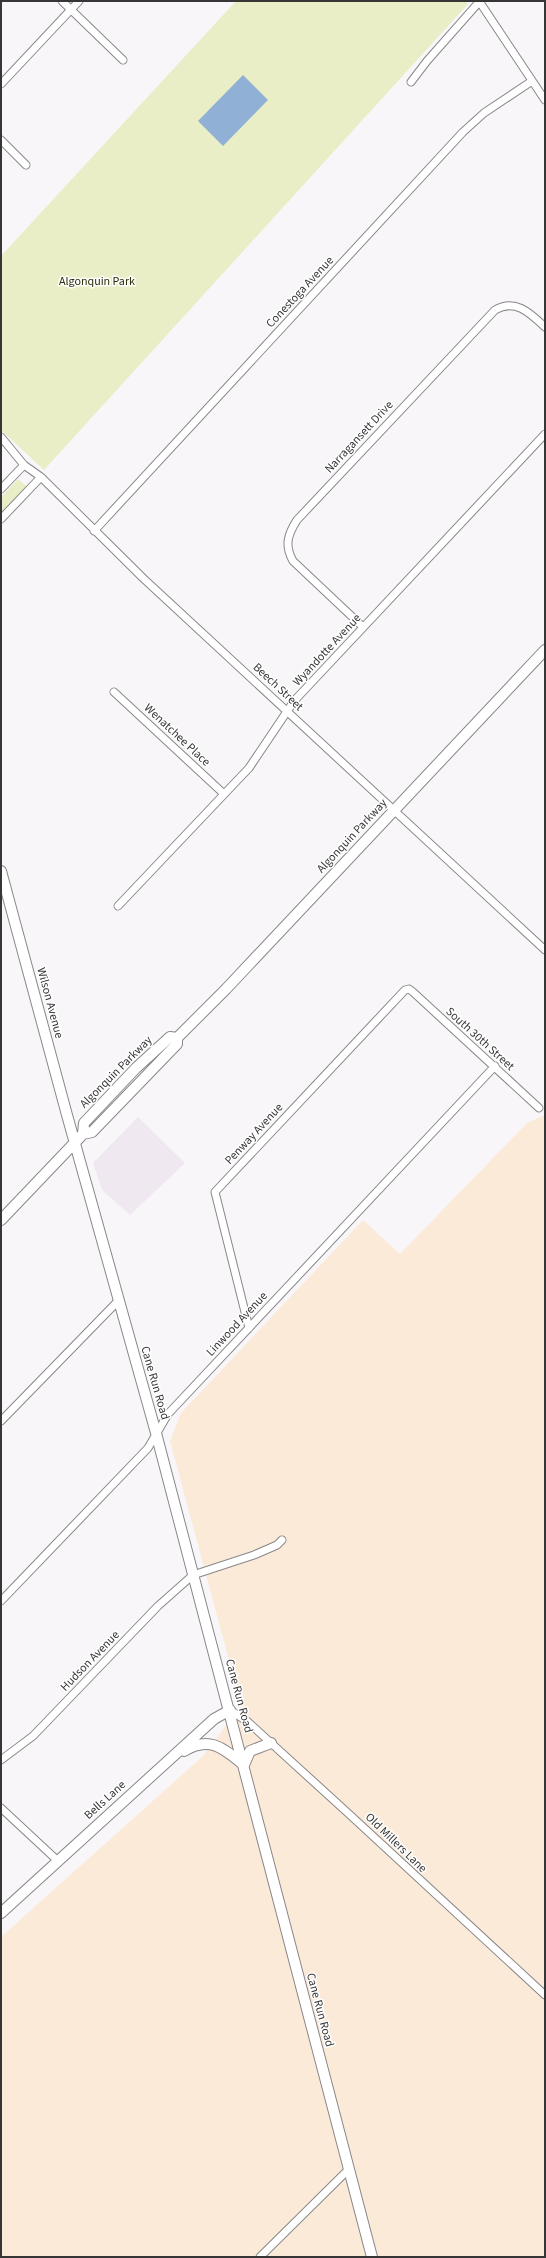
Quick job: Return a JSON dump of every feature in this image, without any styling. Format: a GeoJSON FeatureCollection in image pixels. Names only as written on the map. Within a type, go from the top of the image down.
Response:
{"type":"FeatureCollection","features":[{"type":"Feature","properties":{"kind":"main road","name":"Algonquin Parkway"},"geometry":{"type":"LineString","coordinates":[[2,1218],[83,1134],[92,1132],[177,1044],[177,1038],[395,810],[545,650]]}},
{"type":"Feature","properties":{"kind":"main road","name":"Wilson Avenue"},"geometry":{"type":"LineString","coordinates":[[1,870],[74,1143]]}},
{"type":"Feature","properties":{"kind":"main road","name":"Cane Run Road"},"geometry":{"type":"LineString","coordinates":[[74,1143],[156,1433],[230,1710],[348,2170],[372,2257]]}},
{"type":"Feature","properties":{"kind":"main road","name":"Bells Lane"},"geometry":{"type":"LineString","coordinates":[[1,1913],[214,1719],[230,1710]]}},
{"type":"Feature","properties":{"kind":"main road"},"geometry":{"type":"LineString","coordinates":[[164,1764],[194,1745],[208,1744],[221,1747],[244,1765],[250,1751],[271,1743]]}},
{"type":"Feature","properties":{"kind":"street"},"geometry":{"type":"LineString","coordinates":[[62,1],[123,60]]}},
{"type":"Feature","properties":{"kind":"street"},"geometry":{"type":"LineString","coordinates":[[1,84],[79,1]]}},
{"type":"Feature","properties":{"kind":"street"},"geometry":{"type":"LineString","coordinates":[[411,82],[427,60],[479,1],[545,100]]}},
{"type":"Feature","properties":{"kind":"street","name":"Conestoga Avenue"},"geometry":{"type":"LineString","coordinates":[[94,531],[463,132],[484,113],[532,81]]}},
{"type":"Feature","properties":{"kind":"street"},"geometry":{"type":"LineString","coordinates":[[1,140],[26,165]]}},
{"type":"Feature","properties":{"kind":"street","name":"Narragansett Drive"},"geometry":{"type":"LineString","coordinates":[[363,627],[293,561],[287,547],[290,531],[297,520],[495,310],[509,305],[520,307],[545,327]]}},
{"type":"Feature","properties":{"kind":"street","name":"Wyandotte Avenue"},"geometry":{"type":"LineString","coordinates":[[118,906],[257,758],[294,701],[545,434]]}},
{"type":"Feature","properties":{"kind":"street","name":"Beech Street"},"geometry":{"type":"LineString","coordinates":[[1,437],[24,465],[41,477],[94,531],[545,950]]}},
{"type":"Feature","properties":{"kind":"street"},"geometry":{"type":"LineString","coordinates":[[1,489],[24,465]]}},
{"type":"Feature","properties":{"kind":"street"},"geometry":{"type":"LineString","coordinates":[[1,519],[41,477]]}},
{"type":"Feature","properties":{"kind":"street","name":"Wenatchee Place"},"geometry":{"type":"LineString","coordinates":[[114,692],[224,794]]}},
{"type":"Feature","properties":{"kind":"street","name":"South 30th Street"},"geometry":{"type":"LineString","coordinates":[[405,990],[413,992],[539,1108]]}},
{"type":"Feature","properties":{"kind":"street","name":"Penway Avenue"},"geometry":{"type":"LineString","coordinates":[[249,1328],[214,1192],[405,990]]}},
{"type":"Feature","properties":{"kind":"street","name":"Linwood Avenue"},"geometry":{"type":"LineString","coordinates":[[1,1601],[148,1448],[168,1414],[495,1066]]}},
{"type":"Feature","properties":{"kind":"street"},"geometry":{"type":"LineString","coordinates":[[1,1421],[118,1300]]}},
{"type":"Feature","properties":{"kind":"street"},"geometry":{"type":"LineString","coordinates":[[193,1575],[254,1555],[278,1544],[282,1540]]}},
{"type":"Feature","properties":{"kind":"street","name":"Hudson Avenue"},"geometry":{"type":"LineString","coordinates":[[1,1760],[33,1736],[158,1606],[193,1575]]}},
{"type":"Feature","properties":{"kind":"street","name":"Old Millers Lane"},"geometry":{"type":"LineString","coordinates":[[230,1710],[248,1722],[545,1995]]}},
{"type":"Feature","properties":{"kind":"street"},"geometry":{"type":"LineString","coordinates":[[1,1808],[58,1861]]}},
{"type":"Feature","properties":{"kind":"street"},"geometry":{"type":"LineString","coordinates":[[260,2257],[348,2170]]}},
{"type":"Feature","properties":{"kind":"shaded area"},"geometry":{"type":"Polygon","coordinates":[[[545,1115],[545,2257],[1,2257],[1,1937],[203,1756],[241,1705],[170,1441],[181,1413],[363,1220],[400,1254],[527,1123],[545,1115]]]}},
{"type":"Feature","properties":{"kind":"shaded area"},"geometry":{"type":"Polygon","coordinates":[[[138,1117],[185,1163],[130,1215],[102,1190],[93,1163],[138,1117]]]}},
{"type":"Feature","properties":{"kind":"green space","name":"Algonquin Park"},"geometry":{"type":"Polygon","coordinates":[[[236,1],[466,1],[468,4],[44,470],[1,430],[1,256],[236,1]]]}},
{"type":"Feature","properties":{"kind":"green space"},"geometry":{"type":"Polygon","coordinates":[[[18,479],[28,488],[1,516],[1,497],[18,479]]]}},
{"type":"Feature","properties":{"kind":"water"},"geometry":{"type":"Polygon","coordinates":[[[243,75],[268,100],[223,146],[198,121],[243,75]]]}}]}
